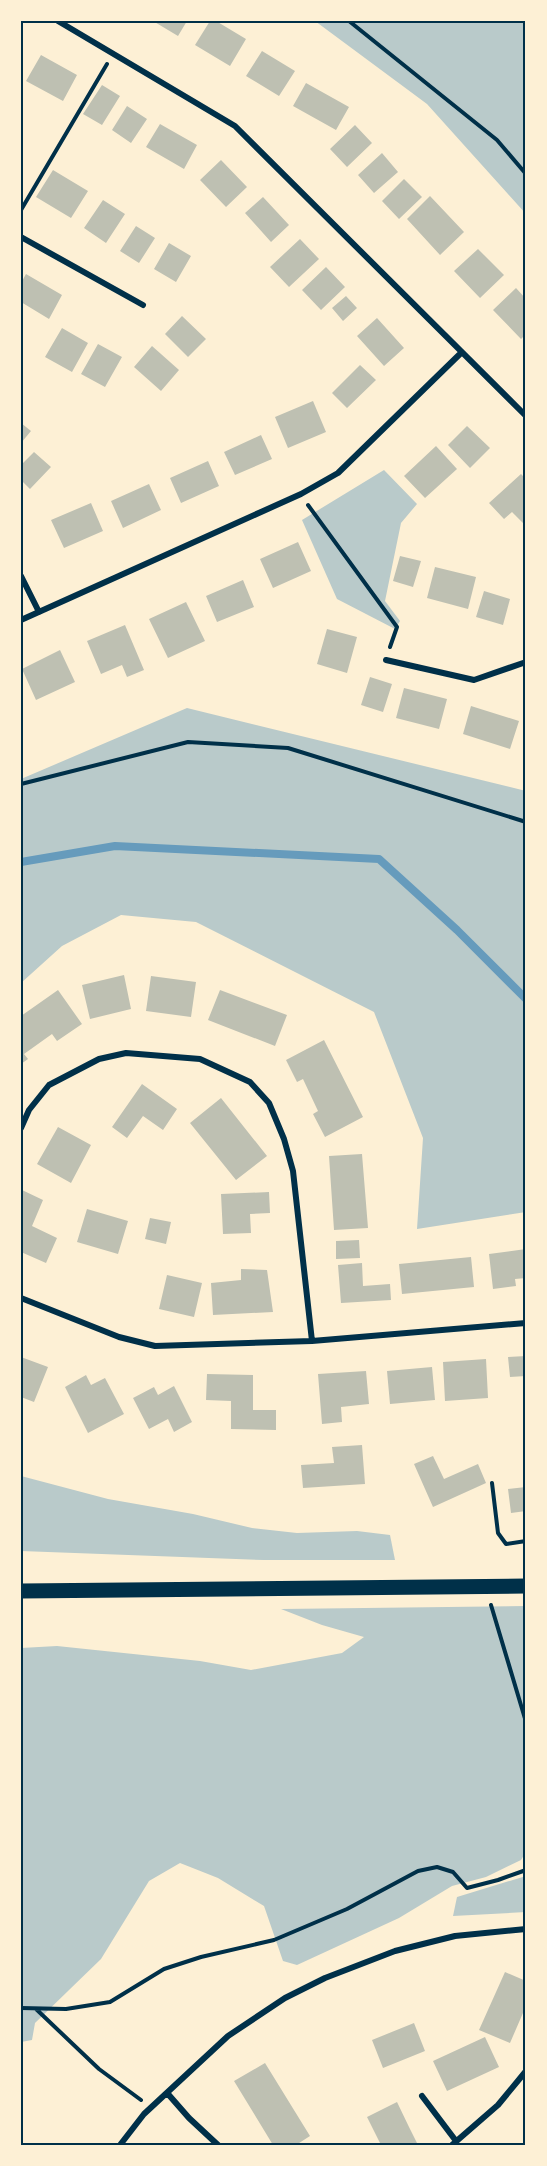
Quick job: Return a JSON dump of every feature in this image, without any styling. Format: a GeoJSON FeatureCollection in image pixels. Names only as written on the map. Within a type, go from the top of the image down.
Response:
{"type":"FeatureCollection","features":[{"type":"Feature","properties":{"kind":"main road"},"geometry":{"type":"LineString","coordinates":[[21,1591],[526,1586]]}},
{"type":"Feature","properties":{"kind":"street"},"geometry":{"type":"LineString","coordinates":[[58,21],[235,126],[526,416]]}},
{"type":"Feature","properties":{"kind":"street"},"geometry":{"type":"LineString","coordinates":[[21,237],[143,305]]}},
{"type":"Feature","properties":{"kind":"street"},"geometry":{"type":"LineString","coordinates":[[21,620],[300,494],[339,473],[462,352]]}},
{"type":"Feature","properties":{"kind":"street"},"geometry":{"type":"LineString","coordinates":[[21,576],[39,612]]}},
{"type":"Feature","properties":{"kind":"street"},"geometry":{"type":"LineString","coordinates":[[386,660],[474,680],[526,662]]}},
{"type":"Feature","properties":{"kind":"street"},"geometry":{"type":"LineString","coordinates":[[21,1128],[29,1110],[49,1085],[99,1059],[126,1053],[200,1059],[250,1082],[269,1103],[284,1139],[293,1171],[312,1341]]}},
{"type":"Feature","properties":{"kind":"street"},"geometry":{"type":"LineString","coordinates":[[21,1298],[119,1337],[155,1346],[312,1341],[526,1323]]}},
{"type":"Feature","properties":{"kind":"street"},"geometry":{"type":"LineString","coordinates":[[120,2145],[144,2114],[228,2036],[285,1998],[325,1978],[395,1951],[445,1938],[526,1929]]}},
{"type":"Feature","properties":{"kind":"street"},"geometry":{"type":"LineString","coordinates":[[422,2096],[454,2143],[498,2105],[526,2071]]}},
{"type":"Feature","properties":{"kind":"street"},"geometry":{"type":"LineString","coordinates":[[168,2094],[218,2145]]}},
{"type":"Feature","properties":{"kind":"path"},"geometry":{"type":"LineString","coordinates":[[349,21],[496,140],[526,174]]}},
{"type":"Feature","properties":{"kind":"path"},"geometry":{"type":"LineString","coordinates":[[21,210],[113,53]]}},
{"type":"Feature","properties":{"kind":"path"},"geometry":{"type":"LineString","coordinates":[[300,494],[397,627],[386,660]]}},
{"type":"Feature","properties":{"kind":"path"},"geometry":{"type":"LineString","coordinates":[[21,784],[188,742],[288,748],[526,822]]}},
{"type":"Feature","properties":{"kind":"path"},"geometry":{"type":"LineString","coordinates":[[492,1483],[498,1533],[506,1544],[526,1541]]}},
{"type":"Feature","properties":{"kind":"path"},"geometry":{"type":"LineString","coordinates":[[485,1586],[526,1722]]}},
{"type":"Feature","properties":{"kind":"path"},"geometry":{"type":"LineString","coordinates":[[21,2008],[66,2009],[110,2001],[164,1969],[201,1957],[274,1940],[347,1910],[418,1871],[437,1867],[453,1872],[467,1888],[526,1870]]}},
{"type":"Feature","properties":{"kind":"path"},"geometry":{"type":"LineString","coordinates":[[36,2008],[99,2069],[152,2107]]}},
{"type":"Feature","properties":{"kind":"shaded area"},"geometry":{"type":"Polygon","coordinates":[[[315,21],[526,21],[526,214],[427,104],[315,21]]]}},
{"type":"Feature","properties":{"kind":"shaded area"},"geometry":{"type":"Polygon","coordinates":[[[384,470],[417,504],[401,523],[385,601],[400,621],[395,629],[337,599],[302,520],[384,470]]]}},
{"type":"Feature","properties":{"kind":"shaded area"},"geometry":{"type":"Polygon","coordinates":[[[187,708],[526,791],[526,1212],[417,1229],[423,1138],[374,1012],[196,922],[121,915],[62,946],[21,983],[21,779],[187,708]]]}},
{"type":"Feature","properties":{"kind":"shaded area"},"geometry":{"type":"Polygon","coordinates":[[[21,1476],[108,1499],[193,1514],[252,1528],[297,1533],[357,1531],[390,1535],[395,1560],[264,1560],[21,1551],[21,1476]]]}},
{"type":"Feature","properties":{"kind":"shaded area"},"geometry":{"type":"Polygon","coordinates":[[[526,1606],[526,1852],[521,1860],[486,1877],[452,1886],[399,1918],[297,1965],[283,1961],[264,1906],[218,1878],[180,1863],[149,1881],[101,1959],[35,2023],[32,2040],[21,2042],[21,1648],[57,1646],[200,1661],[251,1670],[342,1653],[364,1637],[322,1625],[281,1609],[526,1606]]]}},
{"type":"Feature","properties":{"kind":"shaded area"},"geometry":{"type":"Polygon","coordinates":[[[526,1876],[526,1912],[453,1916],[457,1897],[526,1876]]]}},
{"type":"Feature","properties":{"kind":"building"},"geometry":{"type":"Polygon","coordinates":[[[153,21],[187,21],[178,36],[153,21]]]}},
{"type":"Feature","properties":{"kind":"building"},"geometry":{"type":"Polygon","coordinates":[[[210,21],[216,21],[246,39],[230,66],[195,45],[210,21]]]}},
{"type":"Feature","properties":{"kind":"building"},"geometry":{"type":"Polygon","coordinates":[[[262,51],[295,71],[279,96],[246,76],[262,51]]]}},
{"type":"Feature","properties":{"kind":"building"},"geometry":{"type":"Polygon","coordinates":[[[41,55],[77,75],[63,101],[26,81],[41,55]]]}},
{"type":"Feature","properties":{"kind":"building"},"geometry":{"type":"Polygon","coordinates":[[[306,83],[349,107],[336,130],[293,106],[306,83]]]}},
{"type":"Feature","properties":{"kind":"building"},"geometry":{"type":"Polygon","coordinates":[[[102,85],[120,96],[102,125],[83,114],[102,85]]]}},
{"type":"Feature","properties":{"kind":"building"},"geometry":{"type":"Polygon","coordinates":[[[127,106],[147,119],[131,143],[112,130],[127,106]]]}},
{"type":"Feature","properties":{"kind":"building"},"geometry":{"type":"Polygon","coordinates":[[[160,124],[197,145],[184,169],[146,147],[160,124]]]}},
{"type":"Feature","properties":{"kind":"building"},"geometry":{"type":"Polygon","coordinates":[[[355,125],[372,143],[347,167],[330,149],[355,125]]]}},
{"type":"Feature","properties":{"kind":"building"},"geometry":{"type":"Polygon","coordinates":[[[382,153],[398,172],[374,193],[358,175],[382,153]]]}},
{"type":"Feature","properties":{"kind":"building"},"geometry":{"type":"Polygon","coordinates":[[[221,160],[247,187],[226,207],[200,180],[221,160]]]}},
{"type":"Feature","properties":{"kind":"building"},"geometry":{"type":"Polygon","coordinates":[[[53,170],[88,191],[71,218],[36,197],[53,170]]]}},
{"type":"Feature","properties":{"kind":"building"},"geometry":{"type":"Polygon","coordinates":[[[404,179],[422,197],[399,219],[382,201],[404,179]]]}},
{"type":"Feature","properties":{"kind":"building"},"geometry":{"type":"Polygon","coordinates":[[[430,196],[464,232],[440,255],[407,219],[430,196]]]}},
{"type":"Feature","properties":{"kind":"building"},"geometry":{"type":"Polygon","coordinates":[[[263,197],[289,225],[271,242],[245,213],[263,197]]]}},
{"type":"Feature","properties":{"kind":"building"},"geometry":{"type":"Polygon","coordinates":[[[103,200],[125,214],[106,243],[84,228],[103,200]]]}},
{"type":"Feature","properties":{"kind":"building"},"geometry":{"type":"Polygon","coordinates":[[[136,226],[155,238],[139,263],[120,251],[136,226]]]}},
{"type":"Feature","properties":{"kind":"building"},"geometry":{"type":"Polygon","coordinates":[[[300,239],[319,259],[289,287],[270,267],[300,239]]]}},
{"type":"Feature","properties":{"kind":"building"},"geometry":{"type":"Polygon","coordinates":[[[169,243],[191,256],[176,282],[154,269],[169,243]]]}},
{"type":"Feature","properties":{"kind":"building"},"geometry":{"type":"Polygon","coordinates":[[[478,249],[504,275],[480,298],[454,271],[478,249]]]}},
{"type":"Feature","properties":{"kind":"building"},"geometry":{"type":"Polygon","coordinates":[[[326,267],[345,287],[321,310],[302,290],[326,267]]]}},
{"type":"Feature","properties":{"kind":"building"},"geometry":{"type":"Polygon","coordinates":[[[26,274],[62,295],[49,319],[21,302],[21,283],[26,274]]]}},
{"type":"Feature","properties":{"kind":"building"},"geometry":{"type":"Polygon","coordinates":[[[516,288],[526,299],[526,334],[521,339],[493,310],[516,288]]]}},
{"type":"Feature","properties":{"kind":"building"},"geometry":{"type":"Polygon","coordinates":[[[346,296],[357,308],[343,321],[332,308],[346,296]]]}},
{"type":"Feature","properties":{"kind":"building"},"geometry":{"type":"Polygon","coordinates":[[[182,316],[206,339],[188,357],[165,334],[182,316]]]}},
{"type":"Feature","properties":{"kind":"building"},"geometry":{"type":"Polygon","coordinates":[[[377,318],[404,348],[384,366],[357,336],[377,318]]]}},
{"type":"Feature","properties":{"kind":"building"},"geometry":{"type":"Polygon","coordinates":[[[62,328],[88,343],[72,372],[45,357],[62,328]]]}},
{"type":"Feature","properties":{"kind":"building"},"geometry":{"type":"Polygon","coordinates":[[[98,344],[122,357],[105,387],[81,374],[98,344]]]}},
{"type":"Feature","properties":{"kind":"building"},"geometry":{"type":"Polygon","coordinates":[[[152,346],[179,370],[161,391],[134,367],[152,346]]]}},
{"type":"Feature","properties":{"kind":"building"},"geometry":{"type":"Polygon","coordinates":[[[360,365],[376,380],[347,408],[332,393],[360,365]]]}},
{"type":"Feature","properties":{"kind":"building"},"geometry":{"type":"Polygon","coordinates":[[[313,401],[326,432],[288,448],[275,417],[313,401]]]}},
{"type":"Feature","properties":{"kind":"building"},"geometry":{"type":"Polygon","coordinates":[[[21,423],[31,431],[21,443],[21,423]]]}},
{"type":"Feature","properties":{"kind":"building"},"geometry":{"type":"Polygon","coordinates":[[[467,426],[490,448],[470,468],[448,445],[467,426]]]}},
{"type":"Feature","properties":{"kind":"building"},"geometry":{"type":"Polygon","coordinates":[[[261,435],[272,459],[235,475],[224,452],[261,435]]]}},
{"type":"Feature","properties":{"kind":"building"},"geometry":{"type":"Polygon","coordinates":[[[436,446],[457,469],[425,498],[404,476],[436,446]]]}},
{"type":"Feature","properties":{"kind":"building"},"geometry":{"type":"Polygon","coordinates":[[[34,452],[51,467],[30,489],[21,480],[21,465],[34,452]]]}},
{"type":"Feature","properties":{"kind":"building"},"geometry":{"type":"Polygon","coordinates":[[[208,461],[219,486],[181,503],[170,478],[208,461]]]}},
{"type":"Feature","properties":{"kind":"building"},"geometry":{"type":"Polygon","coordinates":[[[521,474],[526,479],[526,526],[512,512],[504,519],[489,503],[521,474]]]}},
{"type":"Feature","properties":{"kind":"building"},"geometry":{"type":"Polygon","coordinates":[[[149,484],[161,510],[123,528],[111,501],[149,484]]]}},
{"type":"Feature","properties":{"kind":"building"},"geometry":{"type":"Polygon","coordinates":[[[91,503],[103,531],[64,548],[51,520],[91,503]]]}},
{"type":"Feature","properties":{"kind":"building"},"geometry":{"type":"Polygon","coordinates":[[[298,542],[311,571],[273,588],[260,559],[298,542]]]}},
{"type":"Feature","properties":{"kind":"building"},"geometry":{"type":"Polygon","coordinates":[[[400,556],[421,561],[413,587],[393,581],[400,556]]]}},
{"type":"Feature","properties":{"kind":"building"},"geometry":{"type":"Polygon","coordinates":[[[435,567],[476,577],[468,609],[427,598],[435,567]]]}},
{"type":"Feature","properties":{"kind":"building"},"geometry":{"type":"Polygon","coordinates":[[[243,580],[254,607],[217,622],[206,596],[243,580]]]}},
{"type":"Feature","properties":{"kind":"building"},"geometry":{"type":"Polygon","coordinates":[[[484,591],[510,599],[503,625],[476,617],[484,591]]]}},
{"type":"Feature","properties":{"kind":"building"},"geometry":{"type":"Polygon","coordinates":[[[186,602],[205,641],[168,658],[149,619],[186,602]]]}},
{"type":"Feature","properties":{"kind":"building"},"geometry":{"type":"Polygon","coordinates":[[[125,625],[144,670],[127,677],[122,665],[101,674],[87,641],[125,625]]]}},
{"type":"Feature","properties":{"kind":"building"},"geometry":{"type":"Polygon","coordinates":[[[327,629],[357,637],[347,673],[317,664],[327,629]]]}},
{"type":"Feature","properties":{"kind":"building"},"geometry":{"type":"Polygon","coordinates":[[[60,650],[75,682],[36,700],[22,669],[60,650]]]}},
{"type":"Feature","properties":{"kind":"building"},"geometry":{"type":"Polygon","coordinates":[[[370,677],[392,684],[383,712],[361,705],[370,677]]]}},
{"type":"Feature","properties":{"kind":"building"},"geometry":{"type":"Polygon","coordinates":[[[404,688],[447,699],[439,729],[396,718],[404,688]]]}},
{"type":"Feature","properties":{"kind":"building"},"geometry":{"type":"Polygon","coordinates":[[[471,706],[519,721],[510,749],[463,734],[471,706]]]}},
{"type":"Feature","properties":{"kind":"building"},"geometry":{"type":"Polygon","coordinates":[[[124,975],[131,1009],[90,1019],[82,985],[124,975]]]}},
{"type":"Feature","properties":{"kind":"building"},"geometry":{"type":"Polygon","coordinates":[[[151,976],[196,982],[191,1017],[146,1011],[151,976]]]}},
{"type":"Feature","properties":{"kind":"building"},"geometry":{"type":"Polygon","coordinates":[[[58,990],[82,1024],[57,1041],[52,1034],[24,1054],[28,1059],[21,1064],[21,1016],[58,990]]]}},
{"type":"Feature","properties":{"kind":"building"},"geometry":{"type":"Polygon","coordinates":[[[220,990],[287,1015],[275,1046],[208,1020],[220,990]]]}},
{"type":"Feature","properties":{"kind":"building"},"geometry":{"type":"Polygon","coordinates":[[[324,1040],[363,1117],[325,1137],[313,1114],[318,1111],[303,1079],[297,1082],[286,1060],[324,1040]]]}},
{"type":"Feature","properties":{"kind":"building"},"geometry":{"type":"Polygon","coordinates":[[[142,1084],[177,1109],[163,1130],[143,1116],[127,1138],[112,1127],[142,1084]]]}},
{"type":"Feature","properties":{"kind":"building"},"geometry":{"type":"Polygon","coordinates":[[[221,1098],[267,1156],[236,1180],[190,1123],[221,1098]]]}},
{"type":"Feature","properties":{"kind":"building"},"geometry":{"type":"Polygon","coordinates":[[[58,1127],[91,1145],[71,1183],[37,1164],[58,1127]]]}},
{"type":"Feature","properties":{"kind":"building"},"geometry":{"type":"Polygon","coordinates":[[[362,1154],[368,1228],[334,1230],[329,1156],[362,1154]]]}},
{"type":"Feature","properties":{"kind":"building"},"geometry":{"type":"Polygon","coordinates":[[[22,1190],[43,1200],[32,1226],[57,1238],[46,1263],[21,1252],[22,1190]]]}},
{"type":"Feature","properties":{"kind":"building"},"geometry":{"type":"Polygon","coordinates":[[[269,1192],[270,1213],[250,1214],[251,1233],[223,1234],[221,1194],[269,1192]]]}},
{"type":"Feature","properties":{"kind":"building"},"geometry":{"type":"Polygon","coordinates":[[[87,1209],[128,1221],[118,1254],[77,1242],[87,1209]]]}},
{"type":"Feature","properties":{"kind":"building"},"geometry":{"type":"Polygon","coordinates":[[[150,1218],[171,1222],[166,1244],[145,1239],[150,1218]]]}},
{"type":"Feature","properties":{"kind":"building"},"geometry":{"type":"Polygon","coordinates":[[[359,1240],[360,1258],[336,1259],[336,1241],[359,1240]]]}},
{"type":"Feature","properties":{"kind":"building"},"geometry":{"type":"Polygon","coordinates":[[[526,1249],[526,1278],[515,1279],[516,1286],[493,1289],[489,1254],[526,1249]]]}},
{"type":"Feature","properties":{"kind":"building"},"geometry":{"type":"Polygon","coordinates":[[[471,1257],[474,1287],[402,1294],[399,1264],[471,1257]]]}},
{"type":"Feature","properties":{"kind":"building"},"geometry":{"type":"Polygon","coordinates":[[[362,1263],[363,1286],[390,1284],[391,1300],[341,1303],[338,1265],[362,1263]]]}},
{"type":"Feature","properties":{"kind":"building"},"geometry":{"type":"Polygon","coordinates":[[[241,1269],[267,1270],[273,1312],[213,1315],[211,1283],[241,1280],[241,1269]]]}},
{"type":"Feature","properties":{"kind":"building"},"geometry":{"type":"Polygon","coordinates":[[[167,1275],[202,1283],[194,1317],[159,1309],[167,1275]]]}},
{"type":"Feature","properties":{"kind":"building"},"geometry":{"type":"Polygon","coordinates":[[[526,1356],[526,1376],[510,1377],[508,1357],[526,1356]]]}},
{"type":"Feature","properties":{"kind":"building"},"geometry":{"type":"Polygon","coordinates":[[[21,1357],[48,1367],[34,1402],[21,1397],[21,1357]]]}},
{"type":"Feature","properties":{"kind":"building"},"geometry":{"type":"Polygon","coordinates":[[[486,1359],[488,1398],[445,1401],[443,1362],[486,1359]]]}},
{"type":"Feature","properties":{"kind":"building"},"geometry":{"type":"Polygon","coordinates":[[[432,1367],[435,1400],[390,1404],[387,1371],[432,1367]]]}},
{"type":"Feature","properties":{"kind":"building"},"geometry":{"type":"Polygon","coordinates":[[[366,1371],[369,1404],[341,1407],[342,1422],[322,1424],[318,1374],[366,1371]]]}},
{"type":"Feature","properties":{"kind":"building"},"geometry":{"type":"Polygon","coordinates":[[[207,1374],[253,1375],[253,1410],[276,1410],[276,1430],[231,1429],[231,1401],[206,1400],[207,1374]]]}},
{"type":"Feature","properties":{"kind":"building"},"geometry":{"type":"Polygon","coordinates":[[[86,1375],[91,1385],[105,1378],[124,1414],[88,1433],[65,1387],[86,1375]]]}},
{"type":"Feature","properties":{"kind":"building"},"geometry":{"type":"Polygon","coordinates":[[[174,1386],[192,1422],[174,1432],[168,1419],[149,1429],[133,1398],[154,1387],[158,1395],[174,1386]]]}},
{"type":"Feature","properties":{"kind":"building"},"geometry":{"type":"Polygon","coordinates":[[[362,1445],[365,1484],[303,1488],[301,1465],[334,1463],[332,1447],[362,1445]]]}},
{"type":"Feature","properties":{"kind":"building"},"geometry":{"type":"Polygon","coordinates":[[[433,1456],[444,1479],[478,1464],[486,1483],[433,1507],[414,1464],[433,1456]]]}},
{"type":"Feature","properties":{"kind":"building"},"geometry":{"type":"Polygon","coordinates":[[[526,1487],[526,1511],[511,1513],[508,1489],[526,1487]]]}},
{"type":"Feature","properties":{"kind":"building"},"geometry":{"type":"Polygon","coordinates":[[[505,1972],[526,1981],[526,2006],[510,2043],[479,2030],[505,1972]]]}},
{"type":"Feature","properties":{"kind":"building"},"geometry":{"type":"Polygon","coordinates":[[[414,2023],[425,2051],[383,2068],[372,2040],[414,2023]]]}},
{"type":"Feature","properties":{"kind":"building"},"geometry":{"type":"Polygon","coordinates":[[[485,2037],[499,2067],[447,2091],[433,2061],[485,2037]]]}},
{"type":"Feature","properties":{"kind":"building"},"geometry":{"type":"Polygon","coordinates":[[[265,2063],[310,2136],[296,2145],[273,2145],[234,2081],[265,2063]]]}},
{"type":"Feature","properties":{"kind":"building"},"geometry":{"type":"Polygon","coordinates":[[[397,2102],[418,2145],[381,2145],[367,2117],[397,2102]]]}},
{"type":"Feature","properties":{"kind":"waterway"},"geometry":{"type":"LineString","coordinates":[[21,862],[115,846],[379,859],[457,930],[526,999]]}}]}
